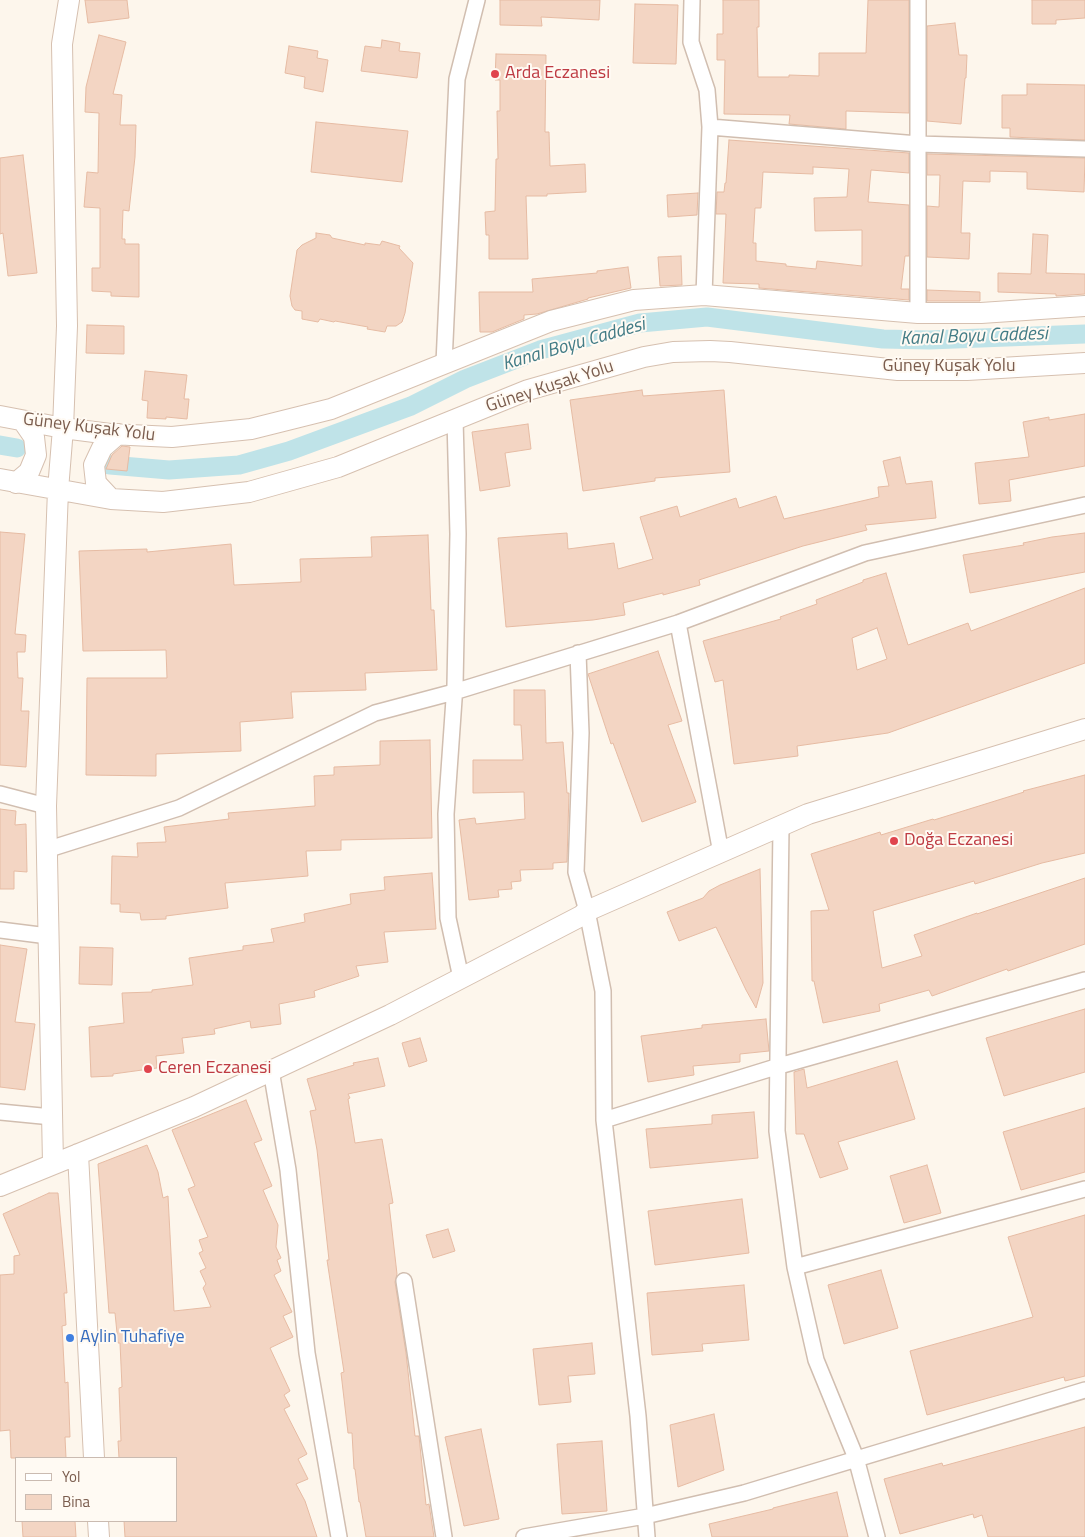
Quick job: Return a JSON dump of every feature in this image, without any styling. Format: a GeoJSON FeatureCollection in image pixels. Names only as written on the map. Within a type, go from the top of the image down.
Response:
{"type":"FeatureCollection","features":[{"type":"Feature","properties":{"kind":"main road"},"geometry":{"type":"LineString","coordinates":[[53,1164],[46,806],[58,490],[63,428],[67,326],[62,44],[69,0]]}},
{"type":"Feature","properties":{"kind":"main road","name":"Güney Kuşak Yolu"},"geometry":{"type":"LineString","coordinates":[[0,416],[63,428],[172,437],[251,429],[331,409],[551,321],[634,300],[704,295],[918,313],[981,313],[1085,306]]}},
{"type":"Feature","properties":{"kind":"main road","name":"Güney Kuşak Yolu"},"geometry":{"type":"LineString","coordinates":[[8,482],[111,499],[164,502],[249,492],[338,467],[528,390],[644,357],[673,352],[730,352],[898,370],[967,370],[1085,363]]}},
{"type":"Feature","properties":{"kind":"main road"},"geometry":{"type":"LineString","coordinates":[[8,482],[29,472],[36,455],[34,437],[23,421]]}},
{"type":"Feature","properties":{"kind":"main road"},"geometry":{"type":"LineString","coordinates":[[111,499],[96,483],[94,465],[102,448],[118,434]]}},
{"type":"Feature","properties":{"kind":"main road"},"geometry":{"type":"LineString","coordinates":[[0,1186],[194,1107],[390,1015],[581,916],[587,911],[808,814],[1085,729]]}},
{"type":"Feature","properties":{"kind":"main road"},"geometry":{"type":"LineString","coordinates":[[78,1154],[94,1457]]}},
{"type":"Feature","properties":{"kind":"main road"},"geometry":{"type":"LineString","coordinates":[[98,1522],[99,1537]]}},
{"type":"Feature","properties":{"kind":"street"},"geometry":{"type":"LineString","coordinates":[[444,364],[457,79],[477,0]]}},
{"type":"Feature","properties":{"kind":"street"},"geometry":{"type":"LineString","coordinates":[[692,0],[691,42],[707,90],[710,127],[704,295]]}},
{"type":"Feature","properties":{"kind":"street"},"geometry":{"type":"LineString","coordinates":[[918,0],[918,313]]}},
{"type":"Feature","properties":{"kind":"street"},"geometry":{"type":"LineString","coordinates":[[710,127],[918,144],[1085,149]]}},
{"type":"Feature","properties":{"kind":"street"},"geometry":{"type":"LineString","coordinates":[[455,419],[458,534],[454,692],[446,814],[448,918],[461,978]]}},
{"type":"Feature","properties":{"kind":"street"},"geometry":{"type":"LineString","coordinates":[[46,850],[179,808],[375,713],[454,692],[678,623],[865,554],[1085,505]]}},
{"type":"Feature","properties":{"kind":"street"},"geometry":{"type":"LineString","coordinates":[[678,623],[720,853]]}},
{"type":"Feature","properties":{"kind":"street"},"geometry":{"type":"LineString","coordinates":[[578,653],[581,733],[576,872],[587,911],[603,991],[604,1120],[638,1416],[647,1537]]}},
{"type":"Feature","properties":{"kind":"street"},"geometry":{"type":"LineString","coordinates":[[0,794],[46,806]]}},
{"type":"Feature","properties":{"kind":"street"},"geometry":{"type":"LineString","coordinates":[[781,826],[777,1131],[795,1267],[816,1360],[856,1458],[877,1537]]}},
{"type":"Feature","properties":{"kind":"street"},"geometry":{"type":"LineString","coordinates":[[0,930],[48,936]]}},
{"type":"Feature","properties":{"kind":"street"},"geometry":{"type":"LineString","coordinates":[[604,1120],[779,1066],[1085,980]]}},
{"type":"Feature","properties":{"kind":"street"},"geometry":{"type":"LineString","coordinates":[[271,1070],[288,1170],[307,1353],[339,1537]]}},
{"type":"Feature","properties":{"kind":"street"},"geometry":{"type":"LineString","coordinates":[[0,1112],[52,1117]]}},
{"type":"Feature","properties":{"kind":"street"},"geometry":{"type":"LineString","coordinates":[[795,1267],[1085,1189]]}},
{"type":"Feature","properties":{"kind":"street"},"geometry":{"type":"LineString","coordinates":[[404,1281],[444,1537]]}},
{"type":"Feature","properties":{"kind":"street"},"geometry":{"type":"LineString","coordinates":[[524,1537],[645,1516],[744,1493],[1085,1390]]}},
{"type":"Feature","properties":{"kind":"building"},"geometry":{"type":"Polygon","coordinates":[[[85,0],[127,0],[129,18],[88,23],[85,0]]]}},
{"type":"Feature","properties":{"kind":"building"},"geometry":{"type":"Polygon","coordinates":[[[500,0],[600,0],[599,20],[541,17],[542,26],[500,25],[500,0]]]}},
{"type":"Feature","properties":{"kind":"building"},"geometry":{"type":"Polygon","coordinates":[[[723,0],[759,0],[759,27],[757,27],[758,77],[789,77],[789,75],[819,76],[819,53],[866,53],[868,0],[909,0],[909,113],[846,111],[846,129],[789,124],[790,115],[724,114],[725,60],[717,60],[717,34],[723,34],[723,0]]]}},
{"type":"Feature","properties":{"kind":"building"},"geometry":{"type":"Polygon","coordinates":[[[1032,0],[1085,0],[1085,18],[1056,20],[1056,24],[1032,24],[1032,0]]]}},
{"type":"Feature","properties":{"kind":"building"},"geometry":{"type":"Polygon","coordinates":[[[635,4],[678,5],[676,64],[633,63],[635,4]]]}},
{"type":"Feature","properties":{"kind":"building"},"geometry":{"type":"Polygon","coordinates":[[[955,23],[959,55],[967,55],[961,124],[927,121],[927,26],[955,23]]]}},
{"type":"Feature","properties":{"kind":"building"},"geometry":{"type":"Polygon","coordinates":[[[99,35],[126,42],[113,94],[122,95],[120,125],[136,125],[135,157],[129,211],[123,210],[122,239],[125,239],[125,244],[139,244],[139,297],[111,296],[111,292],[92,291],[92,268],[100,268],[100,208],[84,207],[87,172],[98,173],[99,113],[85,112],[86,87],[99,35]]]}},
{"type":"Feature","properties":{"kind":"building"},"geometry":{"type":"Polygon","coordinates":[[[382,40],[400,43],[399,51],[420,53],[417,78],[361,71],[365,46],[381,48],[382,40]]]}},
{"type":"Feature","properties":{"kind":"building"},"geometry":{"type":"Polygon","coordinates":[[[289,46],[318,51],[317,58],[328,60],[323,92],[304,88],[305,77],[285,73],[289,46]]]}},
{"type":"Feature","properties":{"kind":"building"},"geometry":{"type":"Polygon","coordinates":[[[496,54],[546,55],[545,132],[549,132],[550,166],[585,164],[586,192],[526,196],[528,259],[489,259],[489,235],[486,235],[485,212],[495,211],[496,159],[498,159],[497,111],[500,111],[500,80],[495,80],[496,54]]]}},
{"type":"Feature","properties":{"kind":"building"},"geometry":{"type":"Polygon","coordinates":[[[1027,84],[1085,85],[1085,140],[1010,137],[1010,128],[1002,128],[1002,95],[1027,95],[1027,84]]]}},
{"type":"Feature","properties":{"kind":"building"},"geometry":{"type":"Polygon","coordinates":[[[316,122],[408,131],[402,182],[311,172],[316,122]]]}},
{"type":"Feature","properties":{"kind":"building"},"geometry":{"type":"Polygon","coordinates":[[[729,140],[909,153],[909,173],[871,170],[868,202],[909,205],[909,256],[905,256],[901,289],[909,289],[909,300],[759,288],[759,284],[723,283],[726,214],[716,214],[717,192],[724,192],[729,140]],[[813,167],[813,174],[763,172],[761,208],[755,208],[753,243],[756,243],[756,261],[816,269],[817,261],[862,266],[862,230],[815,231],[814,198],[847,197],[849,169],[813,167]]]}},
{"type":"Feature","properties":{"kind":"building"},"geometry":{"type":"Polygon","coordinates":[[[927,154],[1085,158],[1084,192],[1027,189],[1027,172],[990,171],[990,182],[963,181],[961,233],[970,233],[969,259],[927,257],[927,206],[939,207],[940,175],[927,175],[927,154]]]}},
{"type":"Feature","properties":{"kind":"building"},"geometry":{"type":"Polygon","coordinates":[[[23,155],[37,273],[8,276],[3,233],[0,234],[0,158],[23,155]]]}},
{"type":"Feature","properties":{"kind":"building"},"geometry":{"type":"Polygon","coordinates":[[[698,193],[697,215],[668,217],[667,195],[698,193]]]}},
{"type":"Feature","properties":{"kind":"building"},"geometry":{"type":"Polygon","coordinates":[[[316,233],[365,245],[365,243],[380,245],[382,241],[400,246],[399,248],[413,263],[402,322],[396,326],[387,326],[385,332],[335,321],[320,319],[318,322],[302,319],[302,311],[295,310],[290,296],[297,250],[302,245],[316,238],[316,233]]]}},
{"type":"Feature","properties":{"kind":"building"},"geometry":{"type":"Polygon","coordinates":[[[1033,234],[1048,235],[1046,273],[1085,274],[1085,294],[1056,296],[1056,294],[998,292],[998,273],[1031,274],[1033,234]]]}},
{"type":"Feature","properties":{"kind":"building"},"geometry":{"type":"Polygon","coordinates":[[[681,256],[682,285],[660,286],[658,257],[681,256]]]}},
{"type":"Feature","properties":{"kind":"building"},"geometry":{"type":"Polygon","coordinates":[[[628,267],[631,288],[588,298],[537,314],[524,315],[524,319],[492,332],[480,332],[479,292],[533,292],[532,279],[597,273],[597,271],[628,267]]]}},
{"type":"Feature","properties":{"kind":"building"},"geometry":{"type":"Polygon","coordinates":[[[927,290],[980,292],[980,301],[927,301],[927,290]]]}},
{"type":"Feature","properties":{"kind":"building"},"geometry":{"type":"Polygon","coordinates":[[[87,325],[124,326],[124,354],[86,353],[87,325]]]}},
{"type":"Feature","properties":{"kind":"building"},"geometry":{"type":"Polygon","coordinates":[[[145,371],[187,375],[184,399],[189,399],[187,419],[147,418],[148,401],[142,400],[145,371]]]}},
{"type":"Feature","properties":{"kind":"building"},"geometry":{"type":"Polygon","coordinates":[[[642,390],[643,396],[724,390],[730,472],[655,478],[655,481],[583,491],[570,400],[642,390]]]}},
{"type":"Feature","properties":{"kind":"building"},"geometry":{"type":"Polygon","coordinates":[[[1085,414],[1085,466],[1009,480],[1011,501],[979,504],[975,463],[1029,457],[1023,422],[1049,417],[1049,420],[1085,414]]]}},
{"type":"Feature","properties":{"kind":"building"},"geometry":{"type":"Polygon","coordinates":[[[528,424],[531,449],[505,453],[510,486],[480,491],[472,432],[528,424]]]}},
{"type":"Feature","properties":{"kind":"building"},"geometry":{"type":"Polygon","coordinates":[[[122,446],[130,447],[127,471],[106,469],[112,455],[122,446]]]}},
{"type":"Feature","properties":{"kind":"building"},"geometry":{"type":"Polygon","coordinates":[[[900,457],[906,484],[932,481],[936,518],[865,525],[867,530],[803,546],[699,580],[700,585],[623,603],[625,615],[593,620],[506,627],[498,538],[567,533],[568,549],[614,543],[618,569],[653,559],[640,517],[677,506],[680,517],[736,498],[739,508],[776,496],[784,519],[879,497],[878,487],[889,486],[883,461],[900,457]]]}},
{"type":"Feature","properties":{"kind":"building"},"geometry":{"type":"Polygon","coordinates":[[[0,532],[25,534],[15,634],[26,635],[25,652],[17,652],[18,678],[23,678],[21,711],[29,711],[26,767],[0,765],[0,532]]]}},
{"type":"Feature","properties":{"kind":"building"},"geometry":{"type":"Polygon","coordinates":[[[1085,533],[1085,572],[970,593],[963,555],[1024,545],[1023,543],[1052,537],[1085,533]]]}},
{"type":"Feature","properties":{"kind":"building"},"geometry":{"type":"Polygon","coordinates":[[[428,535],[431,610],[434,610],[437,670],[365,673],[366,690],[291,692],[293,718],[240,722],[241,751],[156,754],[156,776],[86,775],[87,678],[167,678],[166,650],[83,651],[79,551],[147,549],[147,552],[231,544],[234,585],[301,582],[300,559],[372,557],[371,537],[428,535]]]}},
{"type":"Feature","properties":{"kind":"building"},"geometry":{"type":"Polygon","coordinates":[[[886,573],[908,645],[968,623],[971,631],[1085,588],[1085,663],[888,733],[797,746],[798,756],[734,764],[723,680],[715,682],[703,641],[781,619],[780,617],[817,604],[816,600],[863,582],[863,580],[886,573]],[[877,628],[852,638],[857,670],[887,659],[877,628]]]}},
{"type":"Feature","properties":{"kind":"building"},"geometry":{"type":"Polygon","coordinates":[[[658,651],[682,721],[668,725],[696,802],[642,822],[613,743],[611,744],[588,674],[658,651]]]}},
{"type":"Feature","properties":{"kind":"building"},"geometry":{"type":"Polygon","coordinates":[[[514,690],[545,690],[546,743],[563,742],[567,793],[569,793],[567,862],[553,863],[553,869],[520,870],[521,881],[511,882],[512,889],[498,890],[499,897],[469,900],[459,820],[475,818],[476,824],[525,819],[524,792],[473,793],[473,760],[523,760],[521,725],[514,725],[514,690]]]}},
{"type":"Feature","properties":{"kind":"building"},"geometry":{"type":"Polygon","coordinates":[[[430,740],[432,838],[341,840],[341,850],[306,851],[308,876],[225,883],[228,908],[166,916],[166,919],[141,920],[140,913],[120,912],[120,904],[111,904],[112,856],[138,857],[137,843],[166,842],[164,827],[229,819],[228,813],[315,806],[314,776],[334,775],[334,767],[380,765],[380,741],[430,740]]]}},
{"type":"Feature","properties":{"kind":"building"},"geometry":{"type":"Polygon","coordinates":[[[1085,775],[1085,853],[1042,863],[975,884],[974,881],[873,911],[882,968],[922,956],[914,935],[1085,878],[1085,944],[932,996],[929,990],[879,1004],[880,1011],[823,1023],[814,981],[812,981],[811,911],[829,910],[811,854],[880,832],[881,835],[1023,791],[1085,775]]]}},
{"type":"Feature","properties":{"kind":"building"},"geometry":{"type":"Polygon","coordinates":[[[0,809],[16,811],[15,825],[26,824],[27,872],[14,871],[14,889],[0,889],[0,809]]]}},
{"type":"Feature","properties":{"kind":"building"},"geometry":{"type":"Polygon","coordinates":[[[760,869],[763,983],[756,1008],[716,927],[679,941],[667,912],[703,898],[709,891],[720,885],[760,869]]]}},
{"type":"Feature","properties":{"kind":"building"},"geometry":{"type":"Polygon","coordinates":[[[432,873],[436,929],[384,932],[388,962],[356,966],[359,976],[314,991],[315,997],[279,1004],[281,1024],[251,1028],[250,1021],[214,1029],[215,1034],[182,1038],[184,1053],[156,1056],[157,1068],[113,1074],[113,1076],[91,1077],[89,1027],[124,1023],[122,993],[152,992],[152,990],[193,985],[189,958],[243,950],[243,946],[274,942],[271,929],[305,922],[304,914],[351,904],[350,894],[385,890],[384,877],[432,873]]]}},
{"type":"Feature","properties":{"kind":"building"},"geometry":{"type":"Polygon","coordinates":[[[0,945],[27,949],[15,1022],[35,1024],[25,1090],[0,1087],[0,945]]]}},
{"type":"Feature","properties":{"kind":"building"},"geometry":{"type":"Polygon","coordinates":[[[80,947],[113,948],[112,985],[79,984],[80,947]]]}},
{"type":"Feature","properties":{"kind":"building"},"geometry":{"type":"Polygon","coordinates":[[[1085,1009],[1085,1072],[1004,1096],[986,1038],[1085,1009]]]}},
{"type":"Feature","properties":{"kind":"building"},"geometry":{"type":"Polygon","coordinates":[[[766,1019],[769,1051],[740,1054],[740,1062],[693,1066],[694,1075],[648,1082],[641,1036],[702,1028],[702,1025],[766,1019]]]}},
{"type":"Feature","properties":{"kind":"building"},"geometry":{"type":"Polygon","coordinates":[[[420,1038],[427,1061],[409,1067],[402,1043],[420,1038]]]}},
{"type":"Feature","properties":{"kind":"building"},"geometry":{"type":"Polygon","coordinates":[[[378,1058],[385,1086],[348,1094],[350,1098],[348,1099],[355,1143],[382,1139],[393,1203],[389,1204],[397,1274],[395,1282],[406,1353],[415,1436],[419,1436],[426,1505],[429,1504],[434,1537],[366,1537],[354,1469],[352,1433],[348,1433],[341,1373],[344,1372],[327,1260],[329,1260],[317,1150],[310,1111],[316,1110],[307,1079],[354,1065],[353,1063],[378,1058]]]}},
{"type":"Feature","properties":{"kind":"building"},"geometry":{"type":"Polygon","coordinates":[[[897,1061],[915,1119],[838,1142],[848,1169],[820,1178],[804,1134],[796,1134],[794,1072],[804,1069],[807,1088],[897,1061]]]}},
{"type":"Feature","properties":{"kind":"building"},"geometry":{"type":"Polygon","coordinates":[[[246,1100],[262,1140],[254,1143],[272,1186],[263,1190],[278,1225],[276,1247],[281,1258],[277,1260],[281,1271],[274,1275],[292,1312],[283,1316],[293,1337],[270,1348],[290,1391],[284,1395],[290,1406],[284,1409],[307,1454],[298,1459],[308,1479],[296,1484],[305,1501],[317,1537],[125,1537],[124,1522],[178,1522],[178,1457],[119,1457],[118,1441],[121,1441],[119,1388],[122,1387],[120,1343],[118,1343],[115,1313],[109,1313],[98,1164],[147,1145],[158,1172],[163,1198],[168,1196],[174,1311],[211,1307],[203,1288],[206,1284],[200,1271],[206,1268],[199,1253],[203,1251],[199,1240],[208,1237],[188,1189],[195,1186],[172,1130],[246,1100]]]}},
{"type":"Feature","properties":{"kind":"building"},"geometry":{"type":"Polygon","coordinates":[[[1085,1108],[1085,1172],[1021,1190],[1003,1132],[1085,1108]]]}},
{"type":"Feature","properties":{"kind":"building"},"geometry":{"type":"Polygon","coordinates":[[[754,1112],[758,1158],[650,1168],[646,1129],[712,1124],[712,1115],[754,1112]]]}},
{"type":"Feature","properties":{"kind":"building"},"geometry":{"type":"Polygon","coordinates":[[[927,1165],[941,1213],[904,1223],[890,1176],[927,1165]]]}},
{"type":"Feature","properties":{"kind":"building"},"geometry":{"type":"Polygon","coordinates":[[[49,1193],[58,1193],[67,1293],[64,1293],[66,1325],[62,1326],[65,1383],[68,1382],[70,1437],[65,1437],[66,1457],[11,1458],[10,1430],[0,1431],[0,1275],[14,1274],[14,1256],[20,1255],[3,1214],[49,1193]]]}},
{"type":"Feature","properties":{"kind":"building"},"geometry":{"type":"Polygon","coordinates":[[[742,1199],[749,1253],[655,1265],[648,1211],[742,1199]]]}},
{"type":"Feature","properties":{"kind":"building"},"geometry":{"type":"Polygon","coordinates":[[[1085,1215],[1085,1376],[1065,1381],[1064,1377],[927,1415],[910,1351],[1033,1317],[1008,1237],[1085,1215]]]}},
{"type":"Feature","properties":{"kind":"building"},"geometry":{"type":"Polygon","coordinates":[[[448,1229],[455,1251],[433,1258],[426,1235],[448,1229]]]}},
{"type":"Feature","properties":{"kind":"building"},"geometry":{"type":"Polygon","coordinates":[[[881,1270],[898,1328],[844,1344],[828,1285],[881,1270]]]}},
{"type":"Feature","properties":{"kind":"building"},"geometry":{"type":"Polygon","coordinates":[[[744,1285],[749,1340],[702,1344],[703,1351],[652,1355],[647,1293],[744,1285]]]}},
{"type":"Feature","properties":{"kind":"building"},"geometry":{"type":"Polygon","coordinates":[[[592,1343],[595,1374],[568,1376],[571,1402],[539,1405],[533,1349],[592,1343]]]}},
{"type":"Feature","properties":{"kind":"building"},"geometry":{"type":"Polygon","coordinates":[[[714,1414],[724,1470],[678,1487],[670,1425],[714,1414]]]}},
{"type":"Feature","properties":{"kind":"building"},"geometry":{"type":"Polygon","coordinates":[[[1085,1427],[1085,1537],[988,1537],[982,1515],[974,1518],[973,1514],[900,1534],[884,1479],[942,1463],[943,1466],[1085,1427]]]}},
{"type":"Feature","properties":{"kind":"building"},"geometry":{"type":"Polygon","coordinates":[[[481,1429],[499,1519],[464,1526],[445,1437],[481,1429]]]}},
{"type":"Feature","properties":{"kind":"building"},"geometry":{"type":"Polygon","coordinates":[[[602,1441],[607,1511],[562,1514],[557,1444],[602,1441]]]}},
{"type":"Feature","properties":{"kind":"building"},"geometry":{"type":"Polygon","coordinates":[[[837,1492],[848,1537],[712,1537],[709,1524],[837,1492]]]}},
{"type":"Feature","properties":{"kind":"building"},"geometry":{"type":"Polygon","coordinates":[[[22,1522],[75,1522],[76,1537],[23,1537],[22,1522]]]}},
{"type":"Feature","properties":{"kind":"waterway","name":"Kanal Boyu Caddesi"},"geometry":{"type":"LineString","coordinates":[[110,465],[169,470],[239,465],[289,451],[411,406],[465,379],[540,350],[640,323],[707,317],[883,339],[929,340],[1085,334]]}},
{"type":"Feature","properties":{"kind":"waterway","name":"Kanal Boyu Caddesi"},"geometry":{"type":"LineString","coordinates":[[0,445],[17,448]]}},
{"type":"Feature","properties":{"kind":"place","name":"Arda Eczanesi"},"geometry":{"type":"Point","coordinates":[495,74]}},
{"type":"Feature","properties":{"kind":"place","name":"Doğa Eczanesi"},"geometry":{"type":"Point","coordinates":[894,841]}},
{"type":"Feature","properties":{"kind":"place","name":"Ceren Eczanesi"},"geometry":{"type":"Point","coordinates":[148,1069]}},
{"type":"Feature","properties":{"kind":"place","name":"Aylin Tuhafiye"},"geometry":{"type":"Point","coordinates":[70,1338]}}]}
